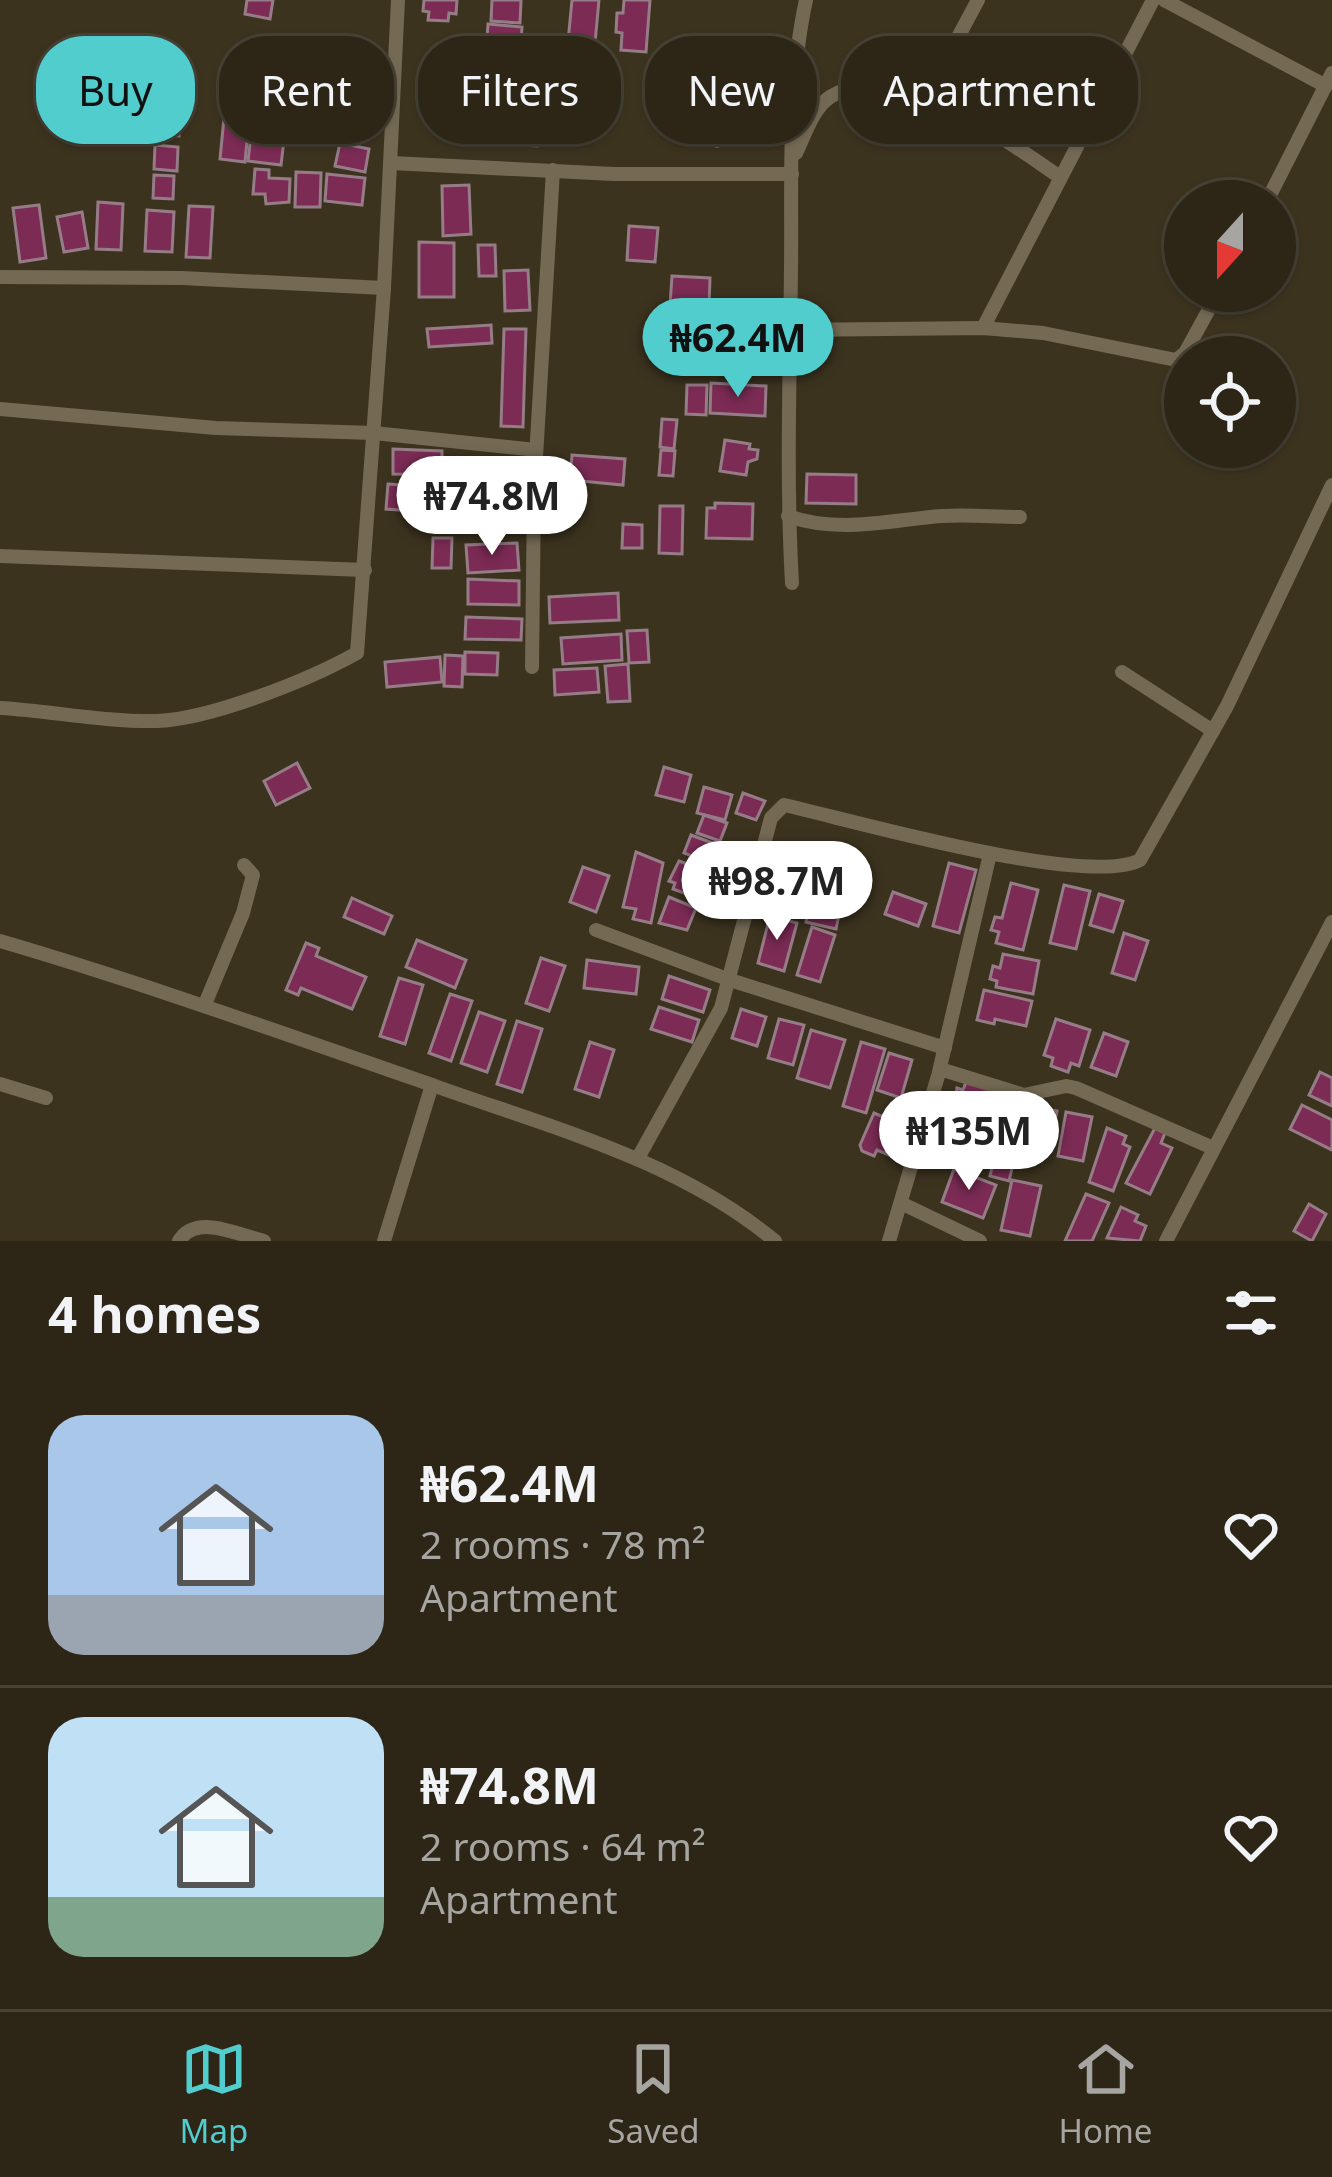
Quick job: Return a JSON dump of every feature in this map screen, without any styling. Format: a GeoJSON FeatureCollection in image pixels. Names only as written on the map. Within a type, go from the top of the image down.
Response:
{"type":"FeatureCollection","features":[{"type":"Feature","properties":{"kind":"street"},"geometry":{"type":"LineString","coordinates":[[0,708],[163,721],[236,704],[357,653],[384,288],[398,0]]}},
{"type":"Feature","properties":{"kind":"street"},"geometry":{"type":"LineString","coordinates":[[792,583],[788,516],[792,174],[795,67],[806,0]]}},
{"type":"Feature","properties":{"kind":"street"},"geometry":{"type":"LineString","coordinates":[[959,36],[978,0]]}},
{"type":"Feature","properties":{"kind":"street"},"geometry":{"type":"LineString","coordinates":[[983,328],[1153,0]]}},
{"type":"Feature","properties":{"kind":"street"},"geometry":{"type":"LineString","coordinates":[[1164,0],[1329,80],[1278,180]]}},
{"type":"Feature","properties":{"kind":"street"},"geometry":{"type":"LineString","coordinates":[[794,157],[816,111],[833,94],[841,93]]}},
{"type":"Feature","properties":{"kind":"street"},"geometry":{"type":"LineString","coordinates":[[1010,144],[1060,178]]}},
{"type":"Feature","properties":{"kind":"street"},"geometry":{"type":"LineString","coordinates":[[391,163],[792,174]]}},
{"type":"Feature","properties":{"kind":"street"},"geometry":{"type":"LineString","coordinates":[[532,667],[536,449],[553,170]]}},
{"type":"Feature","properties":{"kind":"street"},"geometry":{"type":"LineString","coordinates":[[0,277],[182,278],[384,288]]}},
{"type":"Feature","properties":{"kind":"street"},"geometry":{"type":"LineString","coordinates":[[790,330],[983,328],[1043,333],[1176,360],[1207,312]]}},
{"type":"Feature","properties":{"kind":"street"},"geometry":{"type":"LineString","coordinates":[[0,410],[217,428],[374,433],[536,449]]}},
{"type":"Feature","properties":{"kind":"street"},"geometry":{"type":"LineString","coordinates":[[638,1158],[721,1008],[771,818],[778,808],[784,805],[1008,859],[1115,867],[1139,860],[1213,731],[1332,485]]}},
{"type":"Feature","properties":{"kind":"street"},"geometry":{"type":"LineString","coordinates":[[788,516],[842,526],[948,515],[1020,517]]}},
{"type":"Feature","properties":{"kind":"street"},"geometry":{"type":"LineString","coordinates":[[0,556],[365,570]]}},
{"type":"Feature","properties":{"kind":"street"},"geometry":{"type":"LineString","coordinates":[[1122,672],[1213,731]]}},
{"type":"Feature","properties":{"kind":"street"},"geometry":{"type":"LineString","coordinates":[[890,1241],[940,1069],[989,854]]}},
{"type":"Feature","properties":{"kind":"street"},"geometry":{"type":"LineString","coordinates":[[205,1004],[243,913],[253,875],[244,865]]}},
{"type":"Feature","properties":{"kind":"street"},"geometry":{"type":"LineString","coordinates":[[1166,1241],[1332,922]]}},
{"type":"Feature","properties":{"kind":"street"},"geometry":{"type":"LineString","coordinates":[[596,930],[730,980],[945,1048]]}},
{"type":"Feature","properties":{"kind":"street"},"geometry":{"type":"LineString","coordinates":[[0,941],[205,1004],[638,1158],[722,1204],[776,1241]]}},
{"type":"Feature","properties":{"kind":"street"},"geometry":{"type":"LineString","coordinates":[[940,1069],[1024,1095],[1076,1088],[1213,1148]]}},
{"type":"Feature","properties":{"kind":"street"},"geometry":{"type":"LineString","coordinates":[[0,1084],[46,1098]]}},
{"type":"Feature","properties":{"kind":"street"},"geometry":{"type":"LineString","coordinates":[[383,1241],[432,1085]]}},
{"type":"Feature","properties":{"kind":"street"},"geometry":{"type":"LineString","coordinates":[[903,1204],[980,1241]]}},
{"type":"Feature","properties":{"kind":"street"},"geometry":{"type":"LineString","coordinates":[[179,1241],[185,1231],[196,1227],[264,1241]]}},
{"type":"Feature","properties":{"kind":"building"},"geometry":{"type":"Polygon","coordinates":[[[247,0],[273,0],[270,19],[245,14],[247,0]]]}},
{"type":"Feature","properties":{"kind":"building"},"geometry":{"type":"Polygon","coordinates":[[[424,0],[457,0],[456,14],[449,13],[448,21],[428,20],[424,0]]]}},
{"type":"Feature","properties":{"kind":"building"},"geometry":{"type":"Polygon","coordinates":[[[492,0],[521,0],[520,23],[491,21],[492,0]]]}},
{"type":"Feature","properties":{"kind":"building"},"geometry":{"type":"Polygon","coordinates":[[[572,0],[599,0],[596,36],[569,36],[572,0]]]}},
{"type":"Feature","properties":{"kind":"building"},"geometry":{"type":"Polygon","coordinates":[[[624,0],[650,0],[645,52],[621,50],[617,13],[623,13],[624,0]]]}},
{"type":"Feature","properties":{"kind":"building"},"geometry":{"type":"Polygon","coordinates":[[[488,24],[522,27],[521,36],[487,36],[488,24]]]}},
{"type":"Feature","properties":{"kind":"building"},"geometry":{"type":"Polygon","coordinates":[[[221,144],[247,144],[245,162],[220,159],[221,144]]]}},
{"type":"Feature","properties":{"kind":"building"},"geometry":{"type":"Polygon","coordinates":[[[250,144],[284,144],[281,165],[248,161],[250,144]]]}},
{"type":"Feature","properties":{"kind":"building"},"geometry":{"type":"Polygon","coordinates":[[[340,144],[369,149],[365,172],[335,166],[340,144]]]}},
{"type":"Feature","properties":{"kind":"building"},"geometry":{"type":"Polygon","coordinates":[[[155,145],[178,147],[177,171],[154,169],[155,145]]]}},
{"type":"Feature","properties":{"kind":"building"},"geometry":{"type":"Polygon","coordinates":[[[255,169],[269,170],[269,178],[290,179],[289,202],[266,204],[265,194],[253,194],[255,169]]]}},
{"type":"Feature","properties":{"kind":"building"},"geometry":{"type":"Polygon","coordinates":[[[296,172],[321,173],[320,207],[295,207],[296,172]]]}},
{"type":"Feature","properties":{"kind":"building"},"geometry":{"type":"Polygon","coordinates":[[[327,174],[365,178],[362,205],[325,201],[327,174]]]}},
{"type":"Feature","properties":{"kind":"building"},"geometry":{"type":"Polygon","coordinates":[[[154,175],[174,176],[173,199],[153,198],[154,175]]]}},
{"type":"Feature","properties":{"kind":"building"},"geometry":{"type":"Polygon","coordinates":[[[469,185],[471,234],[443,236],[442,186],[469,185]]]}},
{"type":"Feature","properties":{"kind":"building"},"geometry":{"type":"Polygon","coordinates":[[[98,202],[123,204],[121,250],[96,249],[98,202]]]}},
{"type":"Feature","properties":{"kind":"building"},"geometry":{"type":"Polygon","coordinates":[[[39,205],[46,258],[20,262],[13,208],[39,205]]]}},
{"type":"Feature","properties":{"kind":"building"},"geometry":{"type":"Polygon","coordinates":[[[189,206],[213,207],[210,258],[186,257],[189,206]]]}},
{"type":"Feature","properties":{"kind":"building"},"geometry":{"type":"Polygon","coordinates":[[[147,210],[174,212],[172,252],[145,251],[147,210]]]}},
{"type":"Feature","properties":{"kind":"building"},"geometry":{"type":"Polygon","coordinates":[[[82,212],[88,248],[64,252],[57,217],[82,212]]]}},
{"type":"Feature","properties":{"kind":"building"},"geometry":{"type":"Polygon","coordinates":[[[629,226],[658,228],[655,262],[627,260],[629,226]]]}},
{"type":"Feature","properties":{"kind":"building"},"geometry":{"type":"Polygon","coordinates":[[[419,242],[454,243],[454,297],[419,297],[419,242]]]}},
{"type":"Feature","properties":{"kind":"building"},"geometry":{"type":"Polygon","coordinates":[[[478,245],[495,245],[496,276],[479,276],[478,245]]]}},
{"type":"Feature","properties":{"kind":"building"},"geometry":{"type":"Polygon","coordinates":[[[528,270],[530,310],[505,311],[504,271],[528,270]]]}},
{"type":"Feature","properties":{"kind":"building"},"geometry":{"type":"Polygon","coordinates":[[[672,276],[710,278],[709,307],[670,305],[672,276]]]}},
{"type":"Feature","properties":{"kind":"building"},"geometry":{"type":"Polygon","coordinates":[[[491,325],[492,343],[429,347],[427,329],[491,325]]]}},
{"type":"Feature","properties":{"kind":"building"},"geometry":{"type":"Polygon","coordinates":[[[504,329],[526,329],[523,427],[501,426],[504,329]]]}},
{"type":"Feature","properties":{"kind":"building"},"geometry":{"type":"Polygon","coordinates":[[[712,339],[714,369],[692,370],[690,340],[712,339]]]}},
{"type":"Feature","properties":{"kind":"building"},"geometry":{"type":"Polygon","coordinates":[[[711,383],[766,386],[765,416],[710,413],[711,383]]]}},
{"type":"Feature","properties":{"kind":"building"},"geometry":{"type":"Polygon","coordinates":[[[687,385],[707,385],[706,415],[686,414],[687,385]]]}},
{"type":"Feature","properties":{"kind":"building"},"geometry":{"type":"Polygon","coordinates":[[[662,419],[677,420],[674,449],[660,447],[662,419]]]}},
{"type":"Feature","properties":{"kind":"building"},"geometry":{"type":"Polygon","coordinates":[[[725,440],[758,450],[757,459],[748,462],[746,475],[720,471],[725,440]]]}},
{"type":"Feature","properties":{"kind":"building"},"geometry":{"type":"Polygon","coordinates":[[[393,449],[442,451],[442,475],[393,474],[393,449]]]}},
{"type":"Feature","properties":{"kind":"building"},"geometry":{"type":"Polygon","coordinates":[[[661,450],[675,451],[673,476],[659,475],[661,450]]]}},
{"type":"Feature","properties":{"kind":"building"},"geometry":{"type":"Polygon","coordinates":[[[572,455],[625,459],[623,485],[570,480],[572,455]]]}},
{"type":"Feature","properties":{"kind":"building"},"geometry":{"type":"Polygon","coordinates":[[[807,474],[856,475],[856,504],[806,503],[807,474]]]}},
{"type":"Feature","properties":{"kind":"building"},"geometry":{"type":"Polygon","coordinates":[[[485,481],[516,482],[515,518],[484,517],[485,481]]]}},
{"type":"Feature","properties":{"kind":"building"},"geometry":{"type":"Polygon","coordinates":[[[455,482],[476,483],[475,517],[455,516],[455,482]]]}},
{"type":"Feature","properties":{"kind":"building"},"geometry":{"type":"Polygon","coordinates":[[[388,484],[447,488],[443,517],[430,516],[432,500],[427,500],[426,512],[386,509],[388,484]]]}},
{"type":"Feature","properties":{"kind":"building"},"geometry":{"type":"Polygon","coordinates":[[[715,503],[753,504],[752,539],[706,538],[707,508],[715,508],[715,503]]]}},
{"type":"Feature","properties":{"kind":"building"},"geometry":{"type":"Polygon","coordinates":[[[660,506],[683,506],[682,554],[659,553],[660,506]]]}},
{"type":"Feature","properties":{"kind":"building"},"geometry":{"type":"Polygon","coordinates":[[[623,524],[642,525],[642,548],[622,548],[623,524]]]}},
{"type":"Feature","properties":{"kind":"building"},"geometry":{"type":"Polygon","coordinates":[[[433,538],[452,538],[451,568],[432,568],[433,538]]]}},
{"type":"Feature","properties":{"kind":"building"},"geometry":{"type":"Polygon","coordinates":[[[517,543],[519,570],[468,573],[466,545],[517,543]]]}},
{"type":"Feature","properties":{"kind":"building"},"geometry":{"type":"Polygon","coordinates":[[[468,579],[519,581],[519,605],[468,604],[468,579]]]}},
{"type":"Feature","properties":{"kind":"building"},"geometry":{"type":"Polygon","coordinates":[[[618,593],[619,620],[550,623],[549,597],[618,593]]]}},
{"type":"Feature","properties":{"kind":"building"},"geometry":{"type":"Polygon","coordinates":[[[466,617],[522,619],[521,640],[465,639],[466,617]]]}},
{"type":"Feature","properties":{"kind":"building"},"geometry":{"type":"Polygon","coordinates":[[[647,630],[649,662],[629,663],[627,631],[647,630]]]}},
{"type":"Feature","properties":{"kind":"building"},"geometry":{"type":"Polygon","coordinates":[[[621,634],[622,660],[563,664],[561,638],[621,634]]]}},
{"type":"Feature","properties":{"kind":"building"},"geometry":{"type":"Polygon","coordinates":[[[465,652],[498,653],[497,675],[465,674],[465,652]]]}},
{"type":"Feature","properties":{"kind":"building"},"geometry":{"type":"Polygon","coordinates":[[[445,655],[463,656],[462,687],[444,686],[445,655]]]}},
{"type":"Feature","properties":{"kind":"building"},"geometry":{"type":"Polygon","coordinates":[[[440,657],[442,682],[387,687],[385,662],[440,657]]]}},
{"type":"Feature","properties":{"kind":"building"},"geometry":{"type":"Polygon","coordinates":[[[628,664],[630,701],[608,702],[605,666],[628,664]]]}},
{"type":"Feature","properties":{"kind":"building"},"geometry":{"type":"Polygon","coordinates":[[[597,668],[599,692],[555,695],[554,670],[597,668]]]}},
{"type":"Feature","properties":{"kind":"building"},"geometry":{"type":"Polygon","coordinates":[[[297,763],[310,788],[276,805],[264,781],[297,763]]]}},
{"type":"Feature","properties":{"kind":"building"},"geometry":{"type":"Polygon","coordinates":[[[664,767],[691,775],[684,802],[656,795],[664,767]]]}},
{"type":"Feature","properties":{"kind":"building"},"geometry":{"type":"Polygon","coordinates":[[[704,787],[732,795],[725,820],[697,813],[704,787]]]}},
{"type":"Feature","properties":{"kind":"building"},"geometry":{"type":"Polygon","coordinates":[[[743,793],[765,801],[756,820],[736,813],[743,793]]]}},
{"type":"Feature","properties":{"kind":"building"},"geometry":{"type":"Polygon","coordinates":[[[704,815],[727,823],[720,841],[697,833],[704,815]]]}},
{"type":"Feature","properties":{"kind":"building"},"geometry":{"type":"Polygon","coordinates":[[[691,835],[736,852],[729,871],[684,853],[691,835]]]}},
{"type":"Feature","properties":{"kind":"building"},"geometry":{"type":"Polygon","coordinates":[[[636,852],[663,863],[651,923],[633,919],[636,909],[623,907],[636,852]]]}},
{"type":"Feature","properties":{"kind":"building"},"geometry":{"type":"Polygon","coordinates":[[[679,861],[738,882],[726,908],[673,889],[675,883],[669,881],[679,861]]]}},
{"type":"Feature","properties":{"kind":"building"},"geometry":{"type":"Polygon","coordinates":[[[949,863],[976,870],[959,933],[933,926],[949,863]]]}},
{"type":"Feature","properties":{"kind":"building"},"geometry":{"type":"Polygon","coordinates":[[[583,867],[609,876],[596,912],[570,902],[583,867]]]}},
{"type":"Feature","properties":{"kind":"building"},"geometry":{"type":"Polygon","coordinates":[[[1011,883],[1038,890],[1023,950],[996,943],[999,932],[991,930],[995,917],[1002,918],[1011,883]]]}},
{"type":"Feature","properties":{"kind":"building"},"geometry":{"type":"Polygon","coordinates":[[[1064,885],[1090,891],[1076,949],[1050,943],[1064,885]]]}},
{"type":"Feature","properties":{"kind":"building"},"geometry":{"type":"Polygon","coordinates":[[[893,892],[926,904],[918,926],[885,914],[893,892]]]}},
{"type":"Feature","properties":{"kind":"building"},"geometry":{"type":"Polygon","coordinates":[[[1099,894],[1123,901],[1113,932],[1090,925],[1099,894]]]}},
{"type":"Feature","properties":{"kind":"building"},"geometry":{"type":"Polygon","coordinates":[[[669,897],[696,908],[687,930],[659,923],[669,897]]]}},
{"type":"Feature","properties":{"kind":"building"},"geometry":{"type":"Polygon","coordinates":[[[352,898],[392,916],[384,934],[344,917],[352,898]]]}},
{"type":"Feature","properties":{"kind":"building"},"geometry":{"type":"Polygon","coordinates":[[[810,902],[840,910],[836,929],[806,922],[810,902]]]}},
{"type":"Feature","properties":{"kind":"building"},"geometry":{"type":"Polygon","coordinates":[[[770,916],[797,923],[784,971],[758,963],[770,916]]]}},
{"type":"Feature","properties":{"kind":"building"},"geometry":{"type":"Polygon","coordinates":[[[812,927],[835,935],[820,982],[797,975],[812,927]]]}},
{"type":"Feature","properties":{"kind":"building"},"geometry":{"type":"Polygon","coordinates":[[[1124,933],[1148,941],[1135,980],[1112,973],[1124,933]]]}},
{"type":"Feature","properties":{"kind":"building"},"geometry":{"type":"Polygon","coordinates":[[[417,940],[466,960],[455,988],[406,967],[417,940]]]}},
{"type":"Feature","properties":{"kind":"building"},"geometry":{"type":"Polygon","coordinates":[[[306,943],[319,948],[316,956],[366,977],[352,1009],[301,988],[298,995],[286,990],[306,943]]]}},
{"type":"Feature","properties":{"kind":"building"},"geometry":{"type":"Polygon","coordinates":[[[1003,954],[1039,961],[1033,994],[996,987],[997,981],[990,979],[993,966],[1000,968],[1003,954]]]}},
{"type":"Feature","properties":{"kind":"building"},"geometry":{"type":"Polygon","coordinates":[[[541,958],[565,966],[549,1011],[526,1003],[541,958]]]}},
{"type":"Feature","properties":{"kind":"building"},"geometry":{"type":"Polygon","coordinates":[[[587,960],[639,967],[636,994],[584,988],[587,960]]]}},
{"type":"Feature","properties":{"kind":"building"},"geometry":{"type":"Polygon","coordinates":[[[669,976],[710,990],[703,1012],[662,999],[669,976]]]}},
{"type":"Feature","properties":{"kind":"building"},"geometry":{"type":"Polygon","coordinates":[[[399,978],[423,985],[405,1044],[380,1036],[399,978]]]}},
{"type":"Feature","properties":{"kind":"building"},"geometry":{"type":"Polygon","coordinates":[[[984,990],[1032,1001],[1026,1026],[977,1020],[984,990]]]}},
{"type":"Feature","properties":{"kind":"building"},"geometry":{"type":"Polygon","coordinates":[[[450,994],[472,1001],[451,1061],[429,1053],[450,994]]]}},
{"type":"Feature","properties":{"kind":"building"},"geometry":{"type":"Polygon","coordinates":[[[659,1007],[699,1020],[692,1042],[651,1029],[659,1007]]]}},
{"type":"Feature","properties":{"kind":"building"},"geometry":{"type":"Polygon","coordinates":[[[741,1009],[766,1017],[757,1046],[732,1038],[741,1009]]]}},
{"type":"Feature","properties":{"kind":"building"},"geometry":{"type":"Polygon","coordinates":[[[479,1012],[505,1021],[487,1072],[461,1063],[479,1012]]]}},
{"type":"Feature","properties":{"kind":"building"},"geometry":{"type":"Polygon","coordinates":[[[779,1019],[804,1025],[793,1065],[768,1058],[779,1019]]]}},
{"type":"Feature","properties":{"kind":"building"},"geometry":{"type":"Polygon","coordinates":[[[1056,1019],[1090,1030],[1079,1066],[1071,1063],[1068,1072],[1051,1066],[1053,1058],[1044,1055],[1056,1019]]]}},
{"type":"Feature","properties":{"kind":"building"},"geometry":{"type":"Polygon","coordinates":[[[517,1021],[542,1029],[522,1092],[497,1084],[517,1021]]]}},
{"type":"Feature","properties":{"kind":"building"},"geometry":{"type":"Polygon","coordinates":[[[811,1030],[845,1040],[830,1088],[797,1078],[811,1030]]]}},
{"type":"Feature","properties":{"kind":"building"},"geometry":{"type":"Polygon","coordinates":[[[1104,1033],[1128,1042],[1116,1076],[1091,1067],[1104,1033]]]}},
{"type":"Feature","properties":{"kind":"building"},"geometry":{"type":"Polygon","coordinates":[[[590,1042],[614,1050],[599,1097],[575,1089],[590,1042]]]}},
{"type":"Feature","properties":{"kind":"building"},"geometry":{"type":"Polygon","coordinates":[[[861,1042],[885,1049],[866,1113],[843,1106],[861,1042]]]}},
{"type":"Feature","properties":{"kind":"building"},"geometry":{"type":"Polygon","coordinates":[[[889,1053],[912,1060],[901,1098],[877,1090],[889,1053]]]}},
{"type":"Feature","properties":{"kind":"building"},"geometry":{"type":"Polygon","coordinates":[[[1320,1072],[1332,1078],[1332,1106],[1309,1095],[1320,1072]]]}},
{"type":"Feature","properties":{"kind":"building"},"geometry":{"type":"Polygon","coordinates":[[[966,1082],[1022,1097],[1013,1124],[954,1108],[957,1088],[963,1090],[966,1082]]]}},
{"type":"Feature","properties":{"kind":"building"},"geometry":{"type":"Polygon","coordinates":[[[1302,1105],[1332,1120],[1332,1150],[1290,1129],[1302,1105]]]}},
{"type":"Feature","properties":{"kind":"building"},"geometry":{"type":"Polygon","coordinates":[[[1031,1106],[1057,1111],[1050,1151],[1023,1146],[1031,1106]]]}},
{"type":"Feature","properties":{"kind":"building"},"geometry":{"type":"Polygon","coordinates":[[[1066,1112],[1092,1117],[1083,1161],[1058,1156],[1066,1112]]]}},
{"type":"Feature","properties":{"kind":"building"},"geometry":{"type":"Polygon","coordinates":[[[874,1113],[902,1125],[898,1133],[907,1137],[900,1154],[877,1150],[874,1156],[862,1151],[860,1145],[874,1113]]]}},
{"type":"Feature","properties":{"kind":"building"},"geometry":{"type":"Polygon","coordinates":[[[1107,1128],[1126,1136],[1123,1144],[1130,1147],[1113,1191],[1089,1182],[1107,1128]]]}},
{"type":"Feature","properties":{"kind":"building"},"geometry":{"type":"Polygon","coordinates":[[[1155,1128],[1165,1133],[1161,1143],[1172,1148],[1150,1194],[1126,1183],[1155,1128]]]}},
{"type":"Feature","properties":{"kind":"building"},"geometry":{"type":"Polygon","coordinates":[[[954,1130],[986,1141],[973,1167],[940,1156],[938,1162],[925,1157],[928,1145],[937,1148],[943,1131],[953,1135],[954,1130]]]}},
{"type":"Feature","properties":{"kind":"building"},"geometry":{"type":"Polygon","coordinates":[[[1000,1134],[1019,1139],[1009,1181],[990,1176],[1000,1134]]]}},
{"type":"Feature","properties":{"kind":"building"},"geometry":{"type":"Polygon","coordinates":[[[954,1169],[996,1185],[983,1218],[942,1202],[954,1169]]]}},
{"type":"Feature","properties":{"kind":"building"},"geometry":{"type":"Polygon","coordinates":[[[1012,1180],[1041,1186],[1030,1236],[1001,1230],[1012,1180]]]}},
{"type":"Feature","properties":{"kind":"building"},"geometry":{"type":"Polygon","coordinates":[[[1086,1194],[1109,1203],[1092,1241],[1065,1241],[1086,1194]]]}},
{"type":"Feature","properties":{"kind":"building"},"geometry":{"type":"Polygon","coordinates":[[[1309,1204],[1326,1214],[1312,1241],[1294,1231],[1309,1204]]]}},
{"type":"Feature","properties":{"kind":"building"},"geometry":{"type":"Polygon","coordinates":[[[1121,1207],[1138,1215],[1135,1221],[1146,1226],[1140,1241],[1107,1238],[1121,1207]]]}}]}
